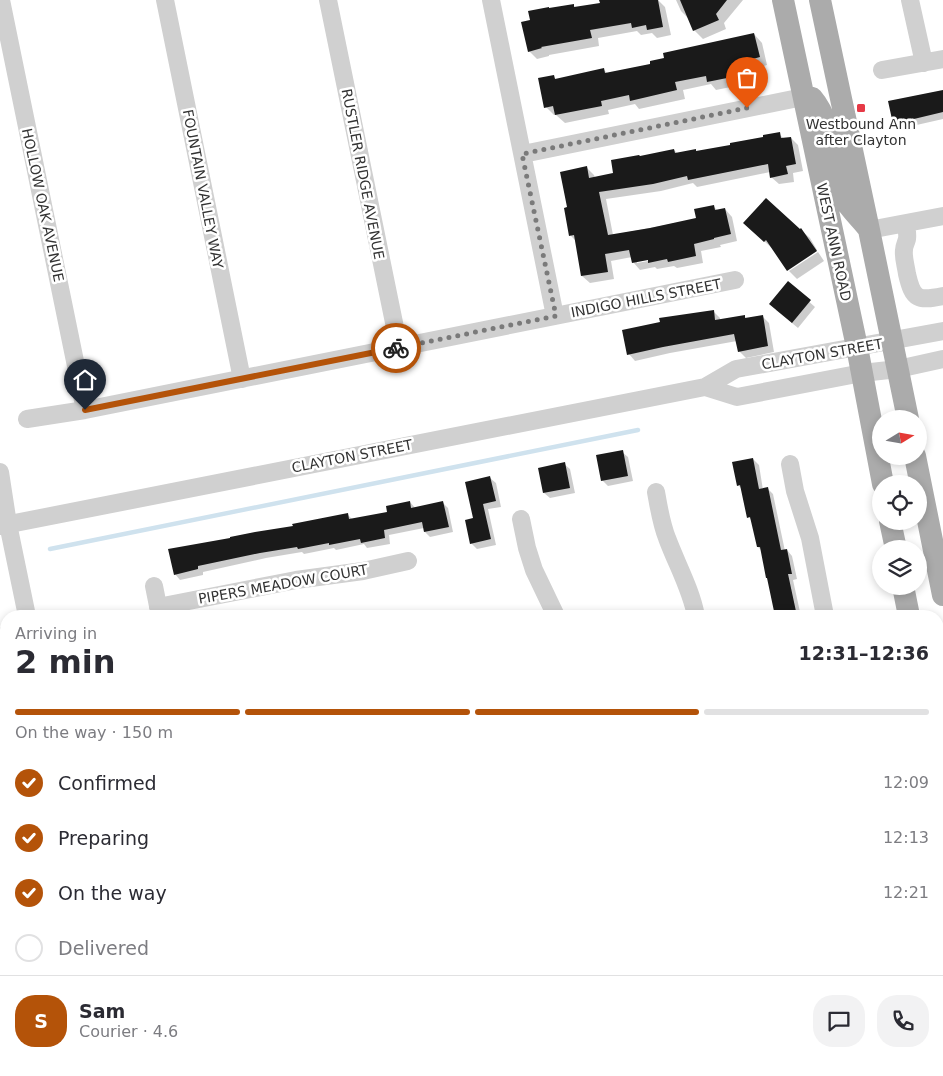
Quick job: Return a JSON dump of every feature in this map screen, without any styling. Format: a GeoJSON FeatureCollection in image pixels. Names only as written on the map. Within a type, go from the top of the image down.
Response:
{"type":"FeatureCollection","features":[{"type":"Feature","properties":{"kind":"main road","name":"WEST ANN ROAD"},"geometry":{"type":"LineString","coordinates":[[782,0],[857,347],[881,475]]}},
{"type":"Feature","properties":{"kind":"main road"},"geometry":{"type":"LineString","coordinates":[[820,0],[906,410]]}},
{"type":"Feature","properties":{"kind":"main road"},"geometry":{"type":"LineString","coordinates":[[803,97],[812,98],[818,105],[826,126],[843,198],[869,230]]}},
{"type":"Feature","properties":{"kind":"main road"},"geometry":{"type":"LineString","coordinates":[[917,465],[943,595]]}},
{"type":"Feature","properties":{"kind":"main road"},"geometry":{"type":"LineString","coordinates":[[905,595],[908,610]]}},
{"type":"Feature","properties":{"kind":"street","name":"HOLLOW OAK AVENUE"},"geometry":{"type":"LineString","coordinates":[[1,0],[8,79],[85,410]]}},
{"type":"Feature","properties":{"kind":"street","name":"FOUNTAIN VALLEY WAY"},"geometry":{"type":"LineString","coordinates":[[165,0],[242,379]]}},
{"type":"Feature","properties":{"kind":"street","name":"RUSTLER RIDGE AVENUE"},"geometry":{"type":"LineString","coordinates":[[328,0],[398,347]]}},
{"type":"Feature","properties":{"kind":"street"},"geometry":{"type":"LineString","coordinates":[[491,0],[556,316]]}},
{"type":"Feature","properties":{"kind":"street"},"geometry":{"type":"LineString","coordinates":[[910,0],[924,63]]}},
{"type":"Feature","properties":{"kind":"street"},"geometry":{"type":"LineString","coordinates":[[882,70],[943,60]]}},
{"type":"Feature","properties":{"kind":"street"},"geometry":{"type":"LineString","coordinates":[[522,154],[803,97]]}},
{"type":"Feature","properties":{"kind":"street"},"geometry":{"type":"LineString","coordinates":[[869,230],[943,216]]}},
{"type":"Feature","properties":{"kind":"street"},"geometry":{"type":"LineString","coordinates":[[906,223],[907,240],[904,247],[904,255],[910,287],[919,298],[926,299],[943,296]]}},
{"type":"Feature","properties":{"kind":"street","name":"INDIGO HILLS STREET"},"geometry":{"type":"LineString","coordinates":[[27,419],[85,410],[735,280]]}},
{"type":"Feature","properties":{"kind":"street","name":"CLAYTON STREET"},"geometry":{"type":"LineString","coordinates":[[4,525],[705,387],[736,369],[943,331]]}},
{"type":"Feature","properties":{"kind":"street","name":"CLAYTON STREET"},"geometry":{"type":"LineString","coordinates":[[705,387],[737,397],[898,369],[943,359]]}},
{"type":"Feature","properties":{"kind":"street"},"geometry":{"type":"LineString","coordinates":[[790,464],[795,491],[810,538],[824,610]]}},
{"type":"Feature","properties":{"kind":"street"},"geometry":{"type":"LineString","coordinates":[[0,472],[4,525],[25,610]]}},
{"type":"Feature","properties":{"kind":"street"},"geometry":{"type":"LineString","coordinates":[[656,492],[661,521],[689,591],[694,610]]}},
{"type":"Feature","properties":{"kind":"street"},"geometry":{"type":"LineString","coordinates":[[521,519],[534,570],[553,610]]}},
{"type":"Feature","properties":{"kind":"street","name":"PIPERS MEADOW COURT"},"geometry":{"type":"LineString","coordinates":[[168,610],[296,580],[364,571],[408,561]]}},
{"type":"Feature","properties":{"kind":"street"},"geometry":{"type":"LineString","coordinates":[[154,586],[159,610]]}},
{"type":"Feature","properties":{"kind":"building"},"geometry":{"type":"Polygon","coordinates":[[[599,0],[658,0],[663,27],[647,30],[646,25],[632,28],[631,23],[590,30],[592,38],[541,47],[528,52],[521,22],[530,20],[528,11],[574,4],[574,7],[600,3],[599,0]]]}},
{"type":"Feature","properties":{"kind":"building"},"geometry":{"type":"Polygon","coordinates":[[[680,0],[727,0],[716,14],[719,20],[693,31],[680,0]]]}},
{"type":"Feature","properties":{"kind":"building"},"geometry":{"type":"Polygon","coordinates":[[[754,33],[760,57],[749,60],[752,73],[707,82],[706,76],[675,82],[677,90],[630,101],[629,95],[601,101],[602,106],[555,115],[553,106],[544,108],[538,78],[554,75],[555,79],[604,68],[605,73],[650,64],[650,61],[664,58],[663,53],[754,33]]]}},
{"type":"Feature","properties":{"kind":"building"},"geometry":{"type":"Polygon","coordinates":[[[943,90],[943,112],[893,124],[888,101],[943,90]]]}},
{"type":"Feature","properties":{"kind":"building"},"geometry":{"type":"Polygon","coordinates":[[[780,132],[781,138],[791,137],[796,164],[786,166],[788,174],[770,178],[768,164],[688,180],[687,176],[653,184],[599,192],[608,235],[696,218],[694,209],[714,205],[715,210],[725,208],[731,234],[694,244],[696,256],[668,262],[667,259],[648,263],[648,260],[632,263],[629,250],[605,254],[608,272],[581,276],[574,235],[569,236],[564,208],[567,207],[560,172],[587,166],[589,178],[613,173],[611,160],[674,149],[675,153],[696,149],[696,151],[730,145],[730,143],[780,132]]]}},
{"type":"Feature","properties":{"kind":"building"},"geometry":{"type":"Polygon","coordinates":[[[766,198],[801,228],[817,251],[787,271],[766,240],[764,242],[743,223],[766,198]]]}},
{"type":"Feature","properties":{"kind":"building"},"geometry":{"type":"Polygon","coordinates":[[[788,281],[811,300],[792,323],[769,304],[788,281]]]}},
{"type":"Feature","properties":{"kind":"building"},"geometry":{"type":"Polygon","coordinates":[[[714,310],[715,320],[745,315],[745,318],[763,315],[768,346],[738,352],[734,334],[627,355],[622,330],[660,322],[659,318],[714,310]]]}},
{"type":"Feature","properties":{"kind":"building"},"geometry":{"type":"Polygon","coordinates":[[[623,450],[628,476],[601,481],[596,455],[623,450]]]}},
{"type":"Feature","properties":{"kind":"building"},"geometry":{"type":"Polygon","coordinates":[[[753,458],[759,489],[768,487],[781,550],[787,549],[792,574],[788,574],[796,610],[774,610],[760,547],[757,547],[750,517],[747,518],[740,485],[737,486],[732,462],[753,458]]]}},
{"type":"Feature","properties":{"kind":"building"},"geometry":{"type":"Polygon","coordinates":[[[565,462],[570,488],[543,493],[538,468],[565,462]]]}},
{"type":"Feature","properties":{"kind":"building"},"geometry":{"type":"Polygon","coordinates":[[[490,476],[496,501],[483,504],[491,539],[470,544],[465,520],[473,518],[465,482],[490,476]]]}},
{"type":"Feature","properties":{"kind":"building"},"geometry":{"type":"Polygon","coordinates":[[[410,501],[411,508],[443,501],[449,527],[424,532],[422,522],[384,530],[385,538],[361,543],[360,539],[329,545],[329,543],[260,553],[198,566],[198,569],[174,575],[168,549],[293,526],[292,524],[348,513],[349,519],[387,512],[386,506],[410,501]]]}},
{"type":"Feature","properties":{"kind":"waterway"},"geometry":{"type":"LineString","coordinates":[[50,549],[638,430]]}},
{"type":"Feature","properties":{"kind":"way so far"},"geometry":{"type":"LineString","coordinates":[[396,348],[556,316],[522,154],[747,108]]}},
{"type":"Feature","properties":{"kind":"place","name":"Westbound Ann after Clayton"},"geometry":{"type":"Point","coordinates":[861,108]}},
{"type":"Feature","properties":{"kind":"route"},"geometry":{"type":"LineString","coordinates":[[85,410],[396,348]]}}]}
